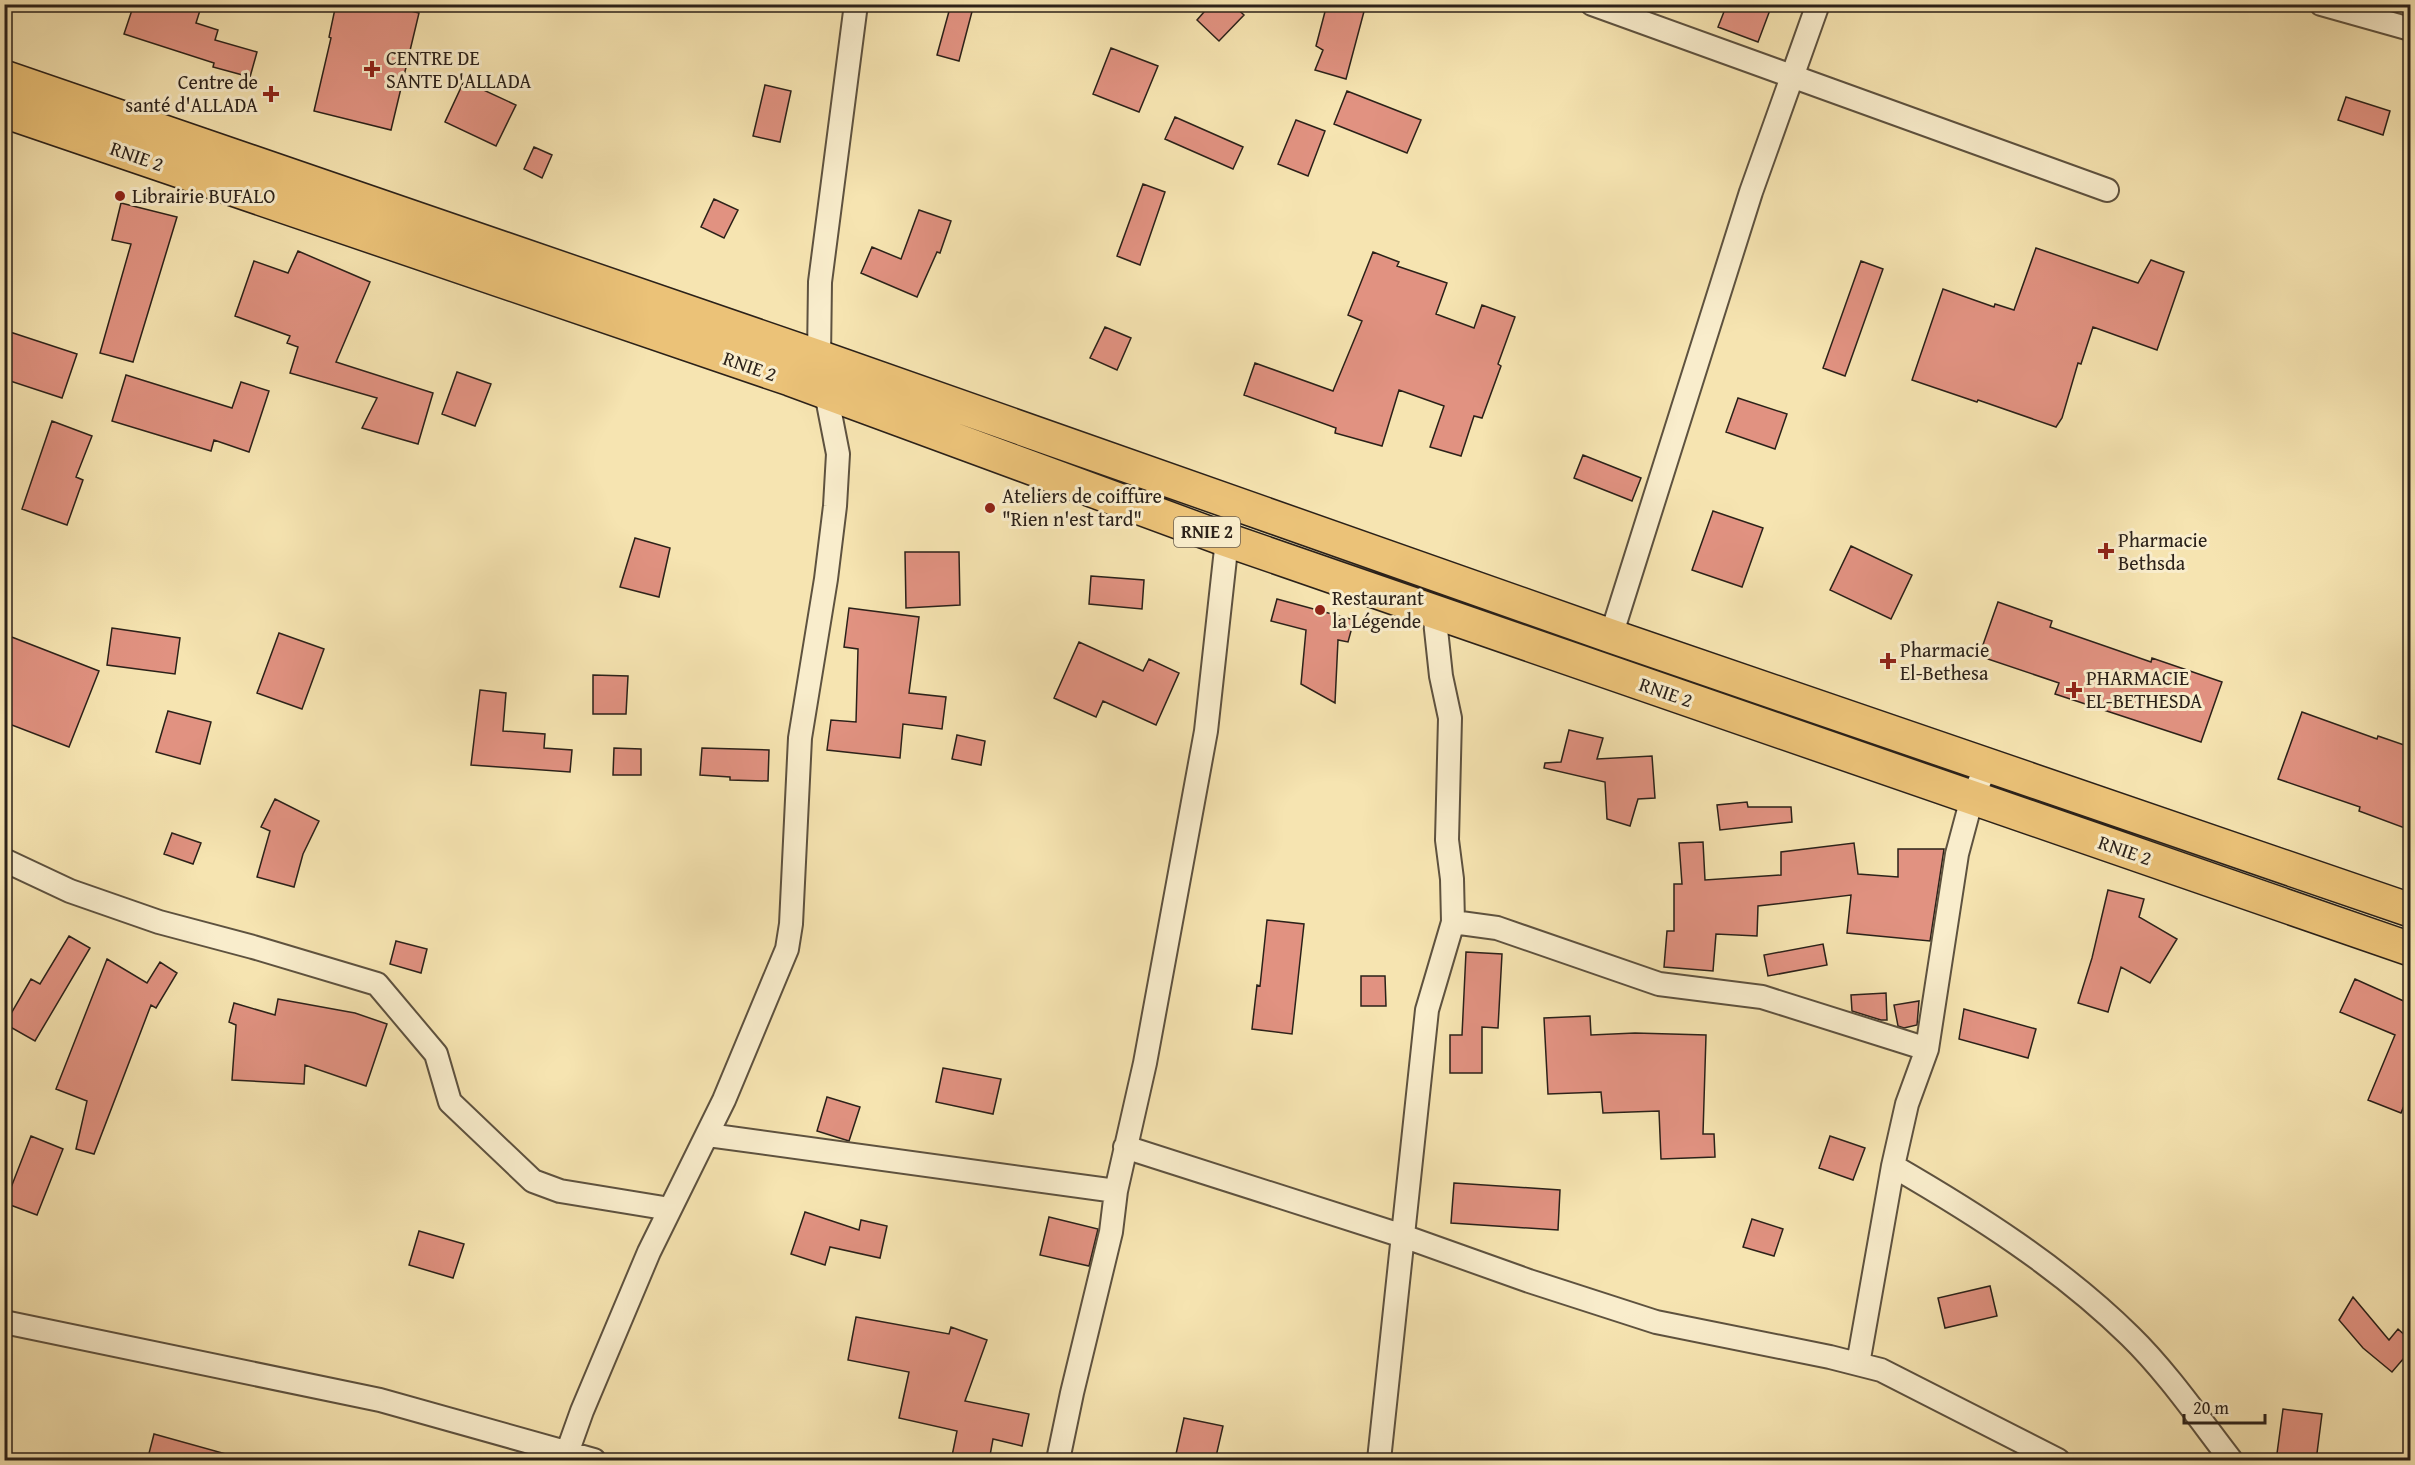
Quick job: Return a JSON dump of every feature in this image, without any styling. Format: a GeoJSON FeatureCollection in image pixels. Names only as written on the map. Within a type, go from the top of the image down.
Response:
{"type":"FeatureCollection","features":[{"type":"Feature","properties":{"kind":"highway","name":"RNIE 2"},"geometry":{"type":"LineString","coordinates":[[4,76],[819,357],[1611,636],[2410,910]]}},
{"type":"Feature","properties":{"kind":"highway","name":"RNIE 2"},"geometry":{"type":"LineString","coordinates":[[4,111],[825,392],[1227,540],[1972,798],[2409,944]]}},
{"type":"Feature","properties":{"kind":"street"},"geometry":{"type":"LineString","coordinates":[[567,1453],[612,1340],[670,1209],[708,1135],[787,949],[791,924],[801,727],[826,579],[835,506],[838,454],[819,357],[820,282],[856,4]]}},
{"type":"Feature","properties":{"kind":"street"},"geometry":{"type":"LineString","coordinates":[[1592,4],[2107,190]]}},
{"type":"Feature","properties":{"kind":"street"},"geometry":{"type":"LineString","coordinates":[[1611,636],[1751,192],[1818,4]]}},
{"type":"Feature","properties":{"kind":"street"},"geometry":{"type":"LineString","coordinates":[[2321,4],[2410,29]]}},
{"type":"Feature","properties":{"kind":"street"},"geometry":{"type":"LineString","coordinates":[[1058,1461],[1111,1232],[1116,1191],[1145,1063],[1206,731],[1227,540]]}},
{"type":"Feature","properties":{"kind":"street"},"geometry":{"type":"LineString","coordinates":[[1379,1461],[1427,1010],[1453,922],[1452,879],[1447,840],[1450,718],[1441,676],[1434,611]]}},
{"type":"Feature","properties":{"kind":"street"},"geometry":{"type":"LineString","coordinates":[[1858,1364],[1893,1166],[1907,1104],[1928,1049],[1957,854],[1972,798],[1988,765]]}},
{"type":"Feature","properties":{"kind":"street"},"geometry":{"type":"LineString","coordinates":[[5,861],[70,891],[159,922],[254,947],[377,984],[436,1054],[450,1102],[533,1181],[561,1191],[670,1209]]}},
{"type":"Feature","properties":{"kind":"street"},"geometry":{"type":"LineString","coordinates":[[1453,922],[1497,928],[1659,984],[1762,997],[1928,1049]]}},
{"type":"Feature","properties":{"kind":"street"},"geometry":{"type":"LineString","coordinates":[[708,1135],[1116,1191]]}},
{"type":"Feature","properties":{"kind":"street"},"geometry":{"type":"LineString","coordinates":[[1125,1148],[1403,1236],[1529,1281],[1656,1322],[1881,1370],[2058,1461]]}},
{"type":"Feature","properties":{"kind":"street"},"geometry":{"type":"LineString","coordinates":[[1893,1166],[1949,1199],[2010,1240],[2068,1283],[2131,1337],[2183,1398],[2230,1461]]}},
{"type":"Feature","properties":{"kind":"street"},"geometry":{"type":"LineString","coordinates":[[4,1322],[380,1400],[594,1461]]}},
{"type":"Feature","properties":{"kind":"building"},"geometry":{"type":"Polygon","coordinates":[[[134,4],[202,4],[196,23],[218,30],[215,40],[257,52],[250,77],[213,67],[214,63],[124,34],[134,4]]]}},
{"type":"Feature","properties":{"kind":"building","name":"CENTRE DE SANTE D'ALLADA"},"geometry":{"type":"Polygon","coordinates":[[[336,4],[384,4],[419,13],[391,130],[314,111],[331,38],[329,37],[336,4]]]}},
{"type":"Feature","properties":{"kind":"building"},"geometry":{"type":"Polygon","coordinates":[[[951,4],[974,4],[959,61],[937,55],[951,4]]]}},
{"type":"Feature","properties":{"kind":"building"},"geometry":{"type":"Polygon","coordinates":[[[1211,4],[1232,4],[1244,15],[1219,41],[1197,20],[1211,4]]]}},
{"type":"Feature","properties":{"kind":"building"},"geometry":{"type":"Polygon","coordinates":[[[1327,4],[1366,4],[1346,79],[1315,70],[1323,50],[1316,46],[1327,4]]]}},
{"type":"Feature","properties":{"kind":"building"},"geometry":{"type":"Polygon","coordinates":[[[1727,4],[1756,4],[1770,10],[1758,42],[1718,27],[1727,4]]]}},
{"type":"Feature","properties":{"kind":"building"},"geometry":{"type":"Polygon","coordinates":[[[1111,48],[1158,66],[1139,112],[1093,94],[1111,48]]]}},
{"type":"Feature","properties":{"kind":"building"},"geometry":{"type":"Polygon","coordinates":[[[464,81],[516,105],[496,146],[445,122],[464,81]]]}},
{"type":"Feature","properties":{"kind":"building"},"geometry":{"type":"Polygon","coordinates":[[[765,85],[791,91],[780,142],[753,136],[765,85]]]}},
{"type":"Feature","properties":{"kind":"building"},"geometry":{"type":"Polygon","coordinates":[[[1347,91],[1421,120],[1407,153],[1334,124],[1347,91]]]}},
{"type":"Feature","properties":{"kind":"building"},"geometry":{"type":"Polygon","coordinates":[[[2346,97],[2390,111],[2383,135],[2338,120],[2346,97]]]}},
{"type":"Feature","properties":{"kind":"building"},"geometry":{"type":"Polygon","coordinates":[[[1175,117],[1243,147],[1233,169],[1165,139],[1175,117]]]}},
{"type":"Feature","properties":{"kind":"building"},"geometry":{"type":"Polygon","coordinates":[[[1296,120],[1325,131],[1308,176],[1278,164],[1296,120]]]}},
{"type":"Feature","properties":{"kind":"building"},"geometry":{"type":"Polygon","coordinates":[[[534,147],[552,155],[542,178],[524,169],[534,147]]]}},
{"type":"Feature","properties":{"kind":"building"},"geometry":{"type":"Polygon","coordinates":[[[1143,184],[1165,192],[1140,265],[1117,256],[1143,184]]]}},
{"type":"Feature","properties":{"kind":"building"},"geometry":{"type":"Polygon","coordinates":[[[714,199],[738,210],[724,238],[701,227],[714,199]]]}},
{"type":"Feature","properties":{"kind":"building"},"geometry":{"type":"Polygon","coordinates":[[[121,203],[177,217],[133,362],[100,353],[131,244],[112,240],[121,203]]]}},
{"type":"Feature","properties":{"kind":"building"},"geometry":{"type":"Polygon","coordinates":[[[919,210],[951,221],[940,253],[937,252],[917,297],[861,273],[872,247],[901,259],[919,210]]]}},
{"type":"Feature","properties":{"kind":"building"},"geometry":{"type":"Polygon","coordinates":[[[2036,248],[2138,283],[2151,260],[2184,272],[2157,350],[2093,327],[2081,364],[2078,363],[2062,418],[2056,427],[1912,380],[1943,289],[1994,307],[1995,304],[2014,310],[2036,248]]]}},
{"type":"Feature","properties":{"kind":"building"},"geometry":{"type":"Polygon","coordinates":[[[298,251],[370,282],[336,362],[433,393],[418,444],[362,428],[377,398],[290,373],[298,347],[287,343],[290,336],[235,316],[254,261],[288,273],[298,251]]]}},
{"type":"Feature","properties":{"kind":"building"},"geometry":{"type":"Polygon","coordinates":[[[1373,252],[1399,262],[1397,266],[1447,283],[1436,314],[1474,328],[1482,305],[1515,317],[1498,364],[1501,366],[1482,418],[1474,416],[1461,456],[1430,447],[1444,406],[1399,390],[1382,446],[1335,433],[1336,428],[1244,395],[1255,363],[1333,391],[1362,321],[1348,315],[1373,252]]]}},
{"type":"Feature","properties":{"kind":"building"},"geometry":{"type":"Polygon","coordinates":[[[1861,261],[1883,269],[1845,376],[1823,368],[1861,261]]]}},
{"type":"Feature","properties":{"kind":"building"},"geometry":{"type":"Polygon","coordinates":[[[1105,327],[1131,338],[1117,370],[1090,358],[1105,327]]]}},
{"type":"Feature","properties":{"kind":"building"},"geometry":{"type":"Polygon","coordinates":[[[4,330],[77,354],[62,398],[4,379],[4,330]]]}},
{"type":"Feature","properties":{"kind":"building"},"geometry":{"type":"Polygon","coordinates":[[[457,372],[491,384],[475,426],[442,414],[457,372]]]}},
{"type":"Feature","properties":{"kind":"building"},"geometry":{"type":"Polygon","coordinates":[[[126,375],[232,408],[241,382],[269,391],[249,452],[214,440],[211,451],[112,421],[126,375]]]}},
{"type":"Feature","properties":{"kind":"building"},"geometry":{"type":"Polygon","coordinates":[[[1738,398],[1787,414],[1775,449],[1726,432],[1738,398]]]}},
{"type":"Feature","properties":{"kind":"building"},"geometry":{"type":"Polygon","coordinates":[[[52,421],[92,436],[76,477],[83,480],[67,525],[22,509],[52,421]]]}},
{"type":"Feature","properties":{"kind":"building"},"geometry":{"type":"Polygon","coordinates":[[[1583,455],[1641,478],[1632,501],[1574,478],[1583,455]]]}},
{"type":"Feature","properties":{"kind":"building"},"geometry":{"type":"Polygon","coordinates":[[[1713,511],[1763,528],[1742,587],[1692,570],[1713,511]]]}},
{"type":"Feature","properties":{"kind":"building"},"geometry":{"type":"Polygon","coordinates":[[[635,538],[670,548],[659,597],[620,587],[635,538]]]}},
{"type":"Feature","properties":{"kind":"building"},"geometry":{"type":"Polygon","coordinates":[[[1851,546],[1912,575],[1891,619],[1830,590],[1851,546]]]}},
{"type":"Feature","properties":{"kind":"building"},"geometry":{"type":"Polygon","coordinates":[[[905,552],[959,552],[960,605],[906,608],[905,552]]]}},
{"type":"Feature","properties":{"kind":"building"},"geometry":{"type":"Polygon","coordinates":[[[1091,576],[1144,580],[1142,609],[1089,604],[1091,576]]]}},
{"type":"Feature","properties":{"kind":"building"},"geometry":{"type":"Polygon","coordinates":[[[1277,599],[1354,620],[1348,642],[1338,640],[1335,703],[1301,684],[1306,630],[1271,621],[1277,599]]]}},
{"type":"Feature","properties":{"kind":"building"},"geometry":{"type":"Polygon","coordinates":[[[1998,602],[2052,621],[2050,627],[2151,662],[2152,658],[2222,682],[2201,742],[2055,694],[2059,683],[1979,656],[1998,602]]]}},
{"type":"Feature","properties":{"kind":"building"},"geometry":{"type":"Polygon","coordinates":[[[849,608],[919,617],[909,693],[946,697],[942,729],[903,724],[900,758],[827,750],[831,720],[856,722],[858,649],[844,647],[849,608]]]}},
{"type":"Feature","properties":{"kind":"building"},"geometry":{"type":"Polygon","coordinates":[[[112,628],[180,638],[175,674],[107,665],[112,628]]]}},
{"type":"Feature","properties":{"kind":"building"},"geometry":{"type":"Polygon","coordinates":[[[279,633],[324,649],[302,709],[257,693],[279,633]]]}},
{"type":"Feature","properties":{"kind":"building"},"geometry":{"type":"Polygon","coordinates":[[[4,634],[99,671],[69,747],[4,722],[4,634]]]}},
{"type":"Feature","properties":{"kind":"building"},"geometry":{"type":"Polygon","coordinates":[[[1079,642],[1143,671],[1149,659],[1179,673],[1156,725],[1103,701],[1096,717],[1054,698],[1079,642]]]}},
{"type":"Feature","properties":{"kind":"building"},"geometry":{"type":"Polygon","coordinates":[[[593,675],[628,676],[626,714],[593,714],[593,675]]]}},
{"type":"Feature","properties":{"kind":"building"},"geometry":{"type":"Polygon","coordinates":[[[480,690],[506,693],[503,731],[545,734],[544,748],[572,750],[570,772],[471,765],[480,690]]]}},
{"type":"Feature","properties":{"kind":"building"},"geometry":{"type":"Polygon","coordinates":[[[168,711],[211,722],[200,764],[156,752],[168,711]]]}},
{"type":"Feature","properties":{"kind":"building"},"geometry":{"type":"Polygon","coordinates":[[[2302,712],[2377,739],[2378,736],[2410,747],[2410,830],[2359,811],[2360,807],[2278,779],[2302,712]]]}},
{"type":"Feature","properties":{"kind":"building"},"geometry":{"type":"Polygon","coordinates":[[[1569,730],[1603,738],[1597,759],[1652,756],[1655,798],[1638,799],[1630,826],[1607,819],[1605,782],[1544,768],[1545,763],[1561,762],[1569,730]]]}},
{"type":"Feature","properties":{"kind":"building"},"geometry":{"type":"Polygon","coordinates":[[[957,735],[985,741],[981,765],[952,759],[957,735]]]}},
{"type":"Feature","properties":{"kind":"building"},"geometry":{"type":"Polygon","coordinates":[[[614,748],[641,749],[641,775],[613,775],[614,748]]]}},
{"type":"Feature","properties":{"kind":"building"},"geometry":{"type":"Polygon","coordinates":[[[702,748],[769,750],[768,781],[730,780],[730,777],[700,775],[702,748]]]}},
{"type":"Feature","properties":{"kind":"building"},"geometry":{"type":"Polygon","coordinates":[[[275,799],[319,821],[303,854],[294,887],[257,877],[270,831],[261,827],[275,799]]]}},
{"type":"Feature","properties":{"kind":"building"},"geometry":{"type":"Polygon","coordinates":[[[1747,802],[1748,807],[1791,807],[1792,822],[1720,830],[1717,805],[1747,802]]]}},
{"type":"Feature","properties":{"kind":"building"},"geometry":{"type":"Polygon","coordinates":[[[172,833],[201,843],[193,864],[164,854],[172,833]]]}},
{"type":"Feature","properties":{"kind":"building"},"geometry":{"type":"Polygon","coordinates":[[[1703,842],[1705,880],[1781,875],[1781,852],[1854,843],[1858,874],[1898,877],[1898,849],[1944,849],[1930,941],[1847,933],[1851,895],[1758,906],[1757,936],[1716,934],[1713,971],[1664,967],[1667,931],[1674,931],[1674,884],[1682,884],[1679,843],[1703,842]]]}},
{"type":"Feature","properties":{"kind":"building"},"geometry":{"type":"Polygon","coordinates":[[[2108,890],[2144,899],[2139,917],[2177,939],[2150,983],[2121,967],[2108,1012],[2078,1003],[2092,958],[2108,890]]]}},
{"type":"Feature","properties":{"kind":"building"},"geometry":{"type":"Polygon","coordinates":[[[1267,920],[1304,924],[1292,1034],[1252,1029],[1257,985],[1260,986],[1267,920]]]}},
{"type":"Feature","properties":{"kind":"building"},"geometry":{"type":"Polygon","coordinates":[[[69,936],[90,948],[35,1041],[5,1024],[31,979],[40,984],[69,936]]]}},
{"type":"Feature","properties":{"kind":"building"},"geometry":{"type":"Polygon","coordinates":[[[396,941],[427,949],[421,973],[390,964],[396,941]]]}},
{"type":"Feature","properties":{"kind":"building"},"geometry":{"type":"Polygon","coordinates":[[[1823,944],[1827,965],[1768,976],[1764,955],[1823,944]]]}},
{"type":"Feature","properties":{"kind":"building"},"geometry":{"type":"Polygon","coordinates":[[[1466,952],[1502,954],[1498,1028],[1482,1027],[1482,1073],[1450,1073],[1450,1035],[1462,1035],[1466,952]]]}},
{"type":"Feature","properties":{"kind":"building"},"geometry":{"type":"Polygon","coordinates":[[[107,959],[147,983],[160,962],[177,973],[156,1008],[151,1005],[94,1154],[76,1149],[87,1101],[56,1089],[107,959]]]}},
{"type":"Feature","properties":{"kind":"building"},"geometry":{"type":"Polygon","coordinates":[[[1361,976],[1385,976],[1386,1006],[1361,1006],[1361,976]]]}},
{"type":"Feature","properties":{"kind":"building"},"geometry":{"type":"Polygon","coordinates":[[[2355,979],[2408,1003],[2410,999],[2410,1091],[2401,1113],[2368,1100],[2395,1035],[2340,1012],[2355,979]]]}},
{"type":"Feature","properties":{"kind":"building"},"geometry":{"type":"Polygon","coordinates":[[[1886,993],[1887,1020],[1852,1011],[1851,995],[1886,993]]]}},
{"type":"Feature","properties":{"kind":"building"},"geometry":{"type":"Polygon","coordinates":[[[278,999],[355,1013],[387,1024],[366,1086],[305,1065],[304,1084],[232,1080],[236,1025],[229,1022],[234,1003],[275,1015],[278,999]]]}},
{"type":"Feature","properties":{"kind":"building"},"geometry":{"type":"Polygon","coordinates":[[[1919,1001],[1917,1025],[1904,1028],[1898,1026],[1894,1005],[1919,1001]]]}},
{"type":"Feature","properties":{"kind":"building"},"geometry":{"type":"Polygon","coordinates":[[[1964,1009],[2036,1029],[2028,1058],[1959,1039],[1964,1009]]]}},
{"type":"Feature","properties":{"kind":"building"},"geometry":{"type":"Polygon","coordinates":[[[1590,1016],[1591,1035],[1635,1033],[1706,1035],[1703,1134],[1714,1134],[1715,1157],[1661,1159],[1659,1111],[1603,1113],[1601,1092],[1548,1094],[1544,1018],[1590,1016]]]}},
{"type":"Feature","properties":{"kind":"building"},"geometry":{"type":"Polygon","coordinates":[[[943,1068],[1001,1079],[993,1114],[936,1102],[943,1068]]]}},
{"type":"Feature","properties":{"kind":"building"},"geometry":{"type":"Polygon","coordinates":[[[827,1097],[860,1107],[849,1141],[817,1131],[827,1097]]]}},
{"type":"Feature","properties":{"kind":"building"},"geometry":{"type":"Polygon","coordinates":[[[31,1136],[63,1149],[37,1215],[5,1203],[31,1136]]]}},
{"type":"Feature","properties":{"kind":"building"},"geometry":{"type":"Polygon","coordinates":[[[1830,1136],[1865,1148],[1853,1180],[1819,1168],[1830,1136]]]}},
{"type":"Feature","properties":{"kind":"building"},"geometry":{"type":"Polygon","coordinates":[[[1454,1183],[1560,1190],[1558,1230],[1451,1223],[1454,1183]]]}},
{"type":"Feature","properties":{"kind":"building"},"geometry":{"type":"Polygon","coordinates":[[[805,1212],[859,1230],[861,1220],[887,1226],[880,1258],[830,1247],[825,1265],[791,1254],[805,1212]]]}},
{"type":"Feature","properties":{"kind":"building"},"geometry":{"type":"Polygon","coordinates":[[[1049,1217],[1098,1229],[1089,1266],[1040,1255],[1049,1217]]]}},
{"type":"Feature","properties":{"kind":"building"},"geometry":{"type":"Polygon","coordinates":[[[1752,1219],[1783,1229],[1774,1256],[1743,1247],[1752,1219]]]}},
{"type":"Feature","properties":{"kind":"building"},"geometry":{"type":"Polygon","coordinates":[[[419,1231],[464,1244],[453,1278],[409,1265],[419,1231]]]}},
{"type":"Feature","properties":{"kind":"building"},"geometry":{"type":"Polygon","coordinates":[[[1990,1286],[1997,1316],[1945,1328],[1938,1298],[1990,1286]]]}},
{"type":"Feature","properties":{"kind":"building"},"geometry":{"type":"Polygon","coordinates":[[[2353,1297],[2389,1340],[2398,1329],[2410,1340],[2410,1351],[2392,1372],[2363,1348],[2339,1320],[2353,1297]]]}},
{"type":"Feature","properties":{"kind":"building"},"geometry":{"type":"Polygon","coordinates":[[[856,1317],[949,1334],[951,1327],[987,1340],[965,1401],[1029,1414],[1022,1446],[993,1439],[989,1461],[951,1461],[957,1431],[899,1418],[909,1372],[848,1360],[856,1317]]]}},
{"type":"Feature","properties":{"kind":"building"},"geometry":{"type":"Polygon","coordinates":[[[2283,1409],[2322,1414],[2316,1461],[2276,1461],[2283,1409]]]}},
{"type":"Feature","properties":{"kind":"building"},"geometry":{"type":"Polygon","coordinates":[[[1184,1418],[1223,1426],[1215,1461],[1176,1454],[1184,1418]]]}},
{"type":"Feature","properties":{"kind":"building"},"geometry":{"type":"Polygon","coordinates":[[[154,1434],[226,1454],[225,1461],[147,1461],[154,1434]]]}},
{"type":"Feature","properties":{"kind":"place","name":"CENTRE DE SANTE D'ALLADA"},"geometry":{"type":"Point","coordinates":[372,69]}},
{"type":"Feature","properties":{"kind":"place","name":"Centre de santé d'ALLADA"},"geometry":{"type":"Point","coordinates":[271,94]}},
{"type":"Feature","properties":{"kind":"place","name":"Librairie BUFALO"},"geometry":{"type":"Point","coordinates":[120,196]}},
{"type":"Feature","properties":{"kind":"place","name":"Ateliers de coiffure \"Rien n'est tard\""},"geometry":{"type":"Point","coordinates":[990,508]}},
{"type":"Feature","properties":{"kind":"place","name":"Pharmacie Bethsda"},"geometry":{"type":"Point","coordinates":[2106,551]}},
{"type":"Feature","properties":{"kind":"place","name":"Restaurant la Légende"},"geometry":{"type":"Point","coordinates":[1320,610]}},
{"type":"Feature","properties":{"kind":"place","name":"Pharmacie El-Bethesa"},"geometry":{"type":"Point","coordinates":[1888,661]}},
{"type":"Feature","properties":{"kind":"place","name":"PHARMACIE EL-BETHESDA"},"geometry":{"type":"Point","coordinates":[2074,690]}}]}
